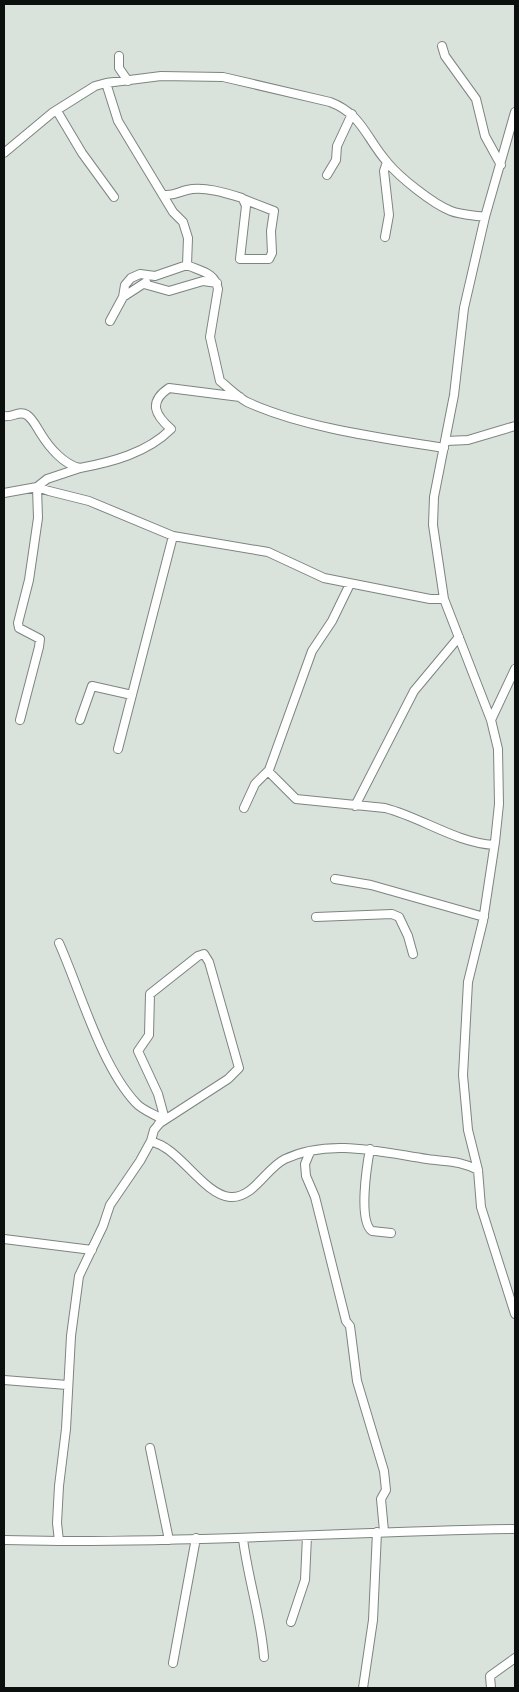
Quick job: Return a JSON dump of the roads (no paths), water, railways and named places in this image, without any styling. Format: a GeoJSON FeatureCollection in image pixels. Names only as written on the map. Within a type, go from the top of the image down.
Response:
{"type":"FeatureCollection","features":[{"type":"Feature","properties":{"kind":"street"},"geometry":{"type":"LineString","coordinates":[[442,46],[445,56],[476,99],[485,136],[501,165]]}},
{"type":"Feature","properties":{"kind":"street"},"geometry":{"type":"LineString","coordinates":[[119,56],[119,68],[128,81]]}},
{"type":"Feature","properties":{"kind":"street"},"geometry":{"type":"LineString","coordinates":[[4,154],[35,125],[82,94],[106,84],[162,76],[223,77],[344,107],[352,114],[386,162],[418,190],[450,211],[485,217]]}},
{"type":"Feature","properties":{"kind":"street"},"geometry":{"type":"LineString","coordinates":[[106,84],[118,121],[173,212],[182,222],[188,238],[187,265]]}},
{"type":"Feature","properties":{"kind":"street"},"geometry":{"type":"LineString","coordinates":[[57,111],[82,153],[114,197]]}},
{"type":"Feature","properties":{"kind":"street"},"geometry":{"type":"LineString","coordinates":[[515,112],[485,217],[464,308],[461,345],[445,444],[434,497],[433,524],[444,599],[496,734],[499,765],[494,846],[484,916],[468,982],[464,1054],[468,1130],[478,1170],[481,1207],[515,1314]]}},
{"type":"Feature","properties":{"kind":"street"},"geometry":{"type":"LineString","coordinates":[[327,175],[336,160],[337,146],[352,114]]}},
{"type":"Feature","properties":{"kind":"street"},"geometry":{"type":"LineString","coordinates":[[385,237],[389,215],[384,171],[386,162]]}},
{"type":"Feature","properties":{"kind":"street"},"geometry":{"type":"LineString","coordinates":[[164,195],[173,196],[187,190],[202,189],[243,199],[274,211],[270,231],[272,253],[269,259],[240,259],[246,206],[243,199]]}},
{"type":"Feature","properties":{"kind":"street"},"geometry":{"type":"LineString","coordinates":[[123,297],[156,276],[187,265],[206,272],[217,283],[218,289],[210,336],[220,381],[217,395]]}},
{"type":"Feature","properties":{"kind":"street"},"geometry":{"type":"LineString","coordinates":[[110,321],[123,297],[125,285],[131,278],[140,274],[156,276]]}},
{"type":"Feature","properties":{"kind":"street"},"geometry":{"type":"LineString","coordinates":[[144,284],[169,291],[203,281],[217,283]]}},
{"type":"Feature","properties":{"kind":"street"},"geometry":{"type":"LineString","coordinates":[[220,381],[241,398]]}},
{"type":"Feature","properties":{"kind":"street"},"geometry":{"type":"LineString","coordinates":[[36,488],[47,479],[80,468],[124,457],[164,437],[171,429],[161,420],[156,406],[157,399],[170,388],[241,398],[279,414],[380,438],[445,444],[468,440],[515,426]]}},
{"type":"Feature","properties":{"kind":"street"},"geometry":{"type":"LineString","coordinates":[[4,416],[8,417],[20,412],[27,415],[46,442],[64,460],[80,468]]}},
{"type":"Feature","properties":{"kind":"street"},"geometry":{"type":"LineString","coordinates":[[4,493],[36,488],[88,502],[173,536],[268,552],[315,575],[350,584],[430,599],[444,599]]}},
{"type":"Feature","properties":{"kind":"street"},"geometry":{"type":"LineString","coordinates":[[20,720],[40,639],[19,628],[18,624],[29,580],[38,518],[36,488]]}},
{"type":"Feature","properties":{"kind":"street"},"geometry":{"type":"LineString","coordinates":[[118,749],[173,536]]}},
{"type":"Feature","properties":{"kind":"street"},"geometry":{"type":"LineString","coordinates":[[244,808],[252,789],[268,771],[292,713],[312,651],[332,621],[350,584]]}},
{"type":"Feature","properties":{"kind":"street"},"geometry":{"type":"LineString","coordinates":[[355,806],[414,691],[459,637]]}},
{"type":"Feature","properties":{"kind":"street"},"geometry":{"type":"LineString","coordinates":[[491,720],[515,669]]}},
{"type":"Feature","properties":{"kind":"street"},"geometry":{"type":"LineString","coordinates":[[80,720],[92,686],[132,695]]}},
{"type":"Feature","properties":{"kind":"street"},"geometry":{"type":"LineString","coordinates":[[268,771],[296,799],[399,812],[455,838],[475,844],[494,846]]}},
{"type":"Feature","properties":{"kind":"street"},"geometry":{"type":"LineString","coordinates":[[335,879],[371,885],[484,916]]}},
{"type":"Feature","properties":{"kind":"street"},"geometry":{"type":"LineString","coordinates":[[316,917],[392,914],[399,917],[408,936],[413,954]]}},
{"type":"Feature","properties":{"kind":"street"},"geometry":{"type":"LineString","coordinates":[[59,943],[99,1041],[115,1072],[137,1104],[160,1122]]}},
{"type":"Feature","properties":{"kind":"street"},"geometry":{"type":"LineString","coordinates":[[59,1541],[58,1508],[66,1429],[67,1385],[79,1276],[92,1250],[110,1205],[140,1162],[150,1140],[160,1122],[164,1116],[158,1094],[138,1051],[149,1035],[150,994],[198,956],[204,954],[209,962],[239,1068],[228,1079],[160,1122]]}},
{"type":"Feature","properties":{"kind":"street"},"geometry":{"type":"LineString","coordinates":[[150,1140],[165,1147],[206,1186],[228,1197],[243,1194],[252,1188],[282,1160],[298,1154],[334,1148],[370,1149],[429,1160],[460,1161],[478,1170]]}},
{"type":"Feature","properties":{"kind":"street"},"geometry":{"type":"LineString","coordinates":[[370,1149],[364,1184],[367,1225],[372,1230],[391,1233]]}},
{"type":"Feature","properties":{"kind":"street"},"geometry":{"type":"LineString","coordinates":[[310,1152],[305,1164],[306,1176],[315,1197],[346,1321],[350,1326],[358,1381],[384,1471],[386,1490],[381,1499],[381,1531],[373,1620],[363,1688]]}},
{"type":"Feature","properties":{"kind":"street"},"geometry":{"type":"LineString","coordinates":[[4,1239],[92,1250]]}},
{"type":"Feature","properties":{"kind":"street"},"geometry":{"type":"LineString","coordinates":[[4,1380],[67,1385]]}},
{"type":"Feature","properties":{"kind":"street"},"geometry":{"type":"LineString","coordinates":[[150,1448],[169,1540]]}},
{"type":"Feature","properties":{"kind":"street"},"geometry":{"type":"LineString","coordinates":[[4,1540],[243,1539],[381,1531],[515,1529]]}},
{"type":"Feature","properties":{"kind":"street"},"geometry":{"type":"LineString","coordinates":[[291,1622],[305,1580],[307,1536]]}},
{"type":"Feature","properties":{"kind":"street"},"geometry":{"type":"LineString","coordinates":[[172,1663],[196,1538]]}},
{"type":"Feature","properties":{"kind":"street"},"geometry":{"type":"LineString","coordinates":[[243,1539],[246,1569],[262,1638],[264,1657]]}},
{"type":"Feature","properties":{"kind":"street"},"geometry":{"type":"LineString","coordinates":[[491,1688],[490,1676],[515,1658]]}}]}
